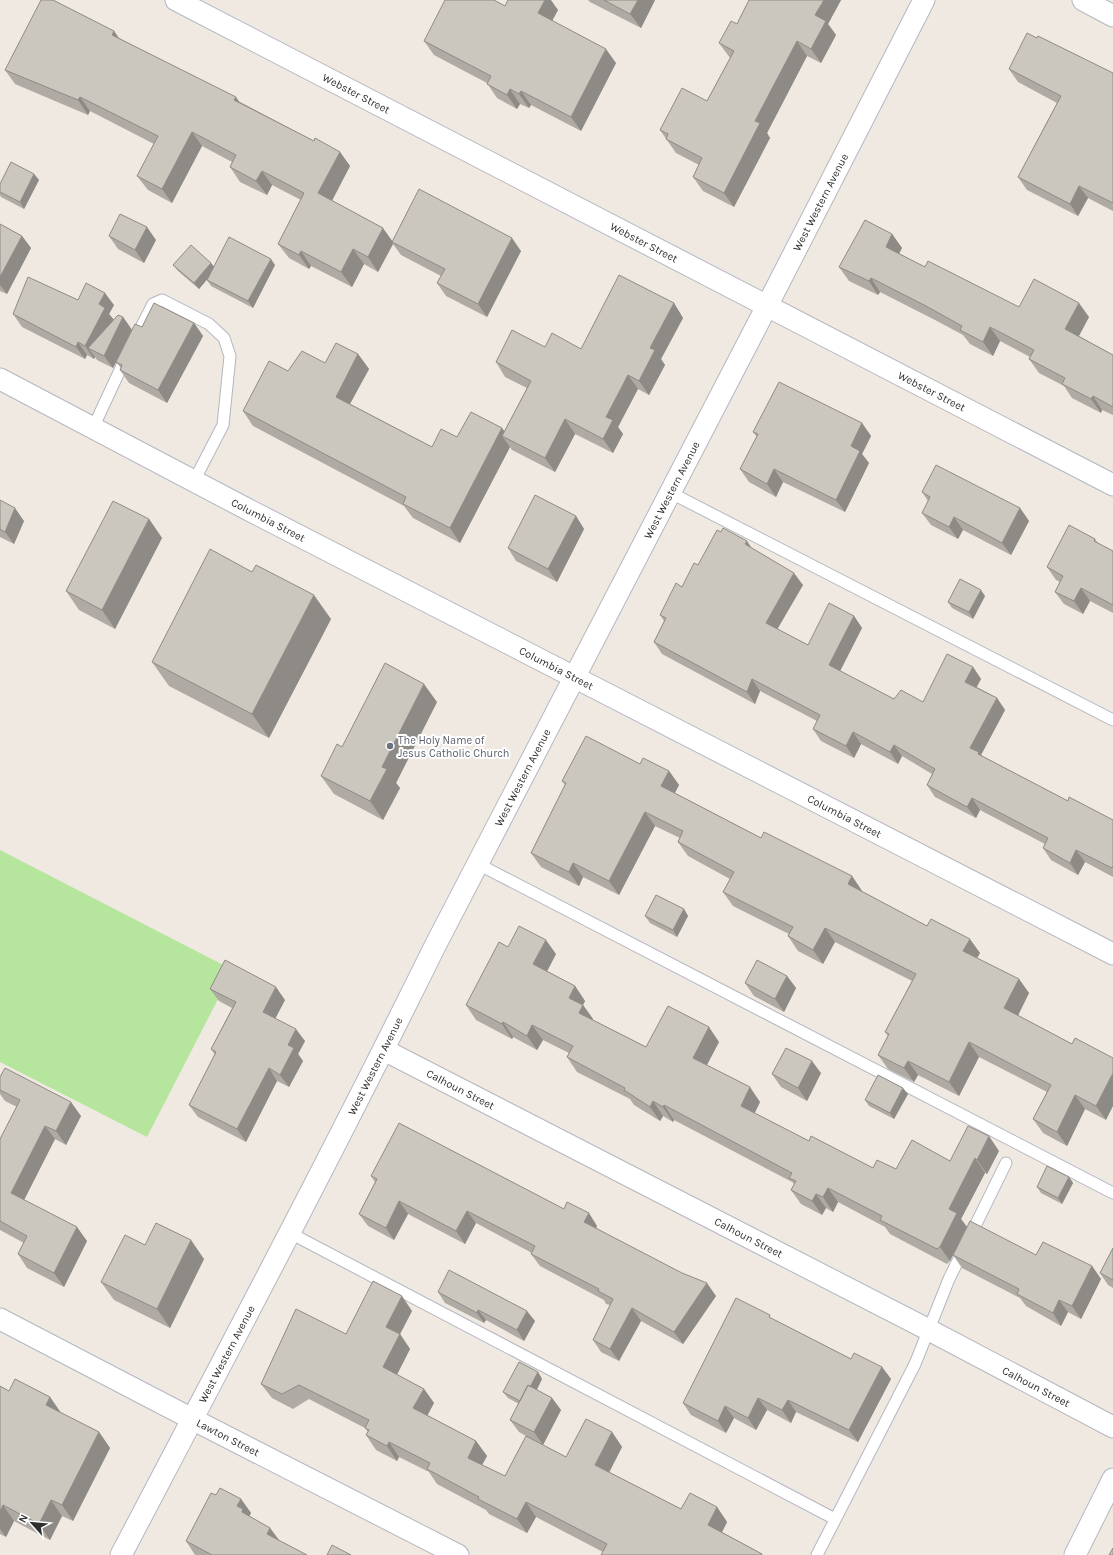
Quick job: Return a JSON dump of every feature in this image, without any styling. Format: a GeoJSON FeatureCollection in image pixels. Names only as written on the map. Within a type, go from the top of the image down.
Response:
{"type":"FeatureCollection","features":[{"type":"Feature","properties":{"kind":"street","name":"Webster Street"},"geometry":{"type":"LineString","coordinates":[[176,0],[1113,485]]}},
{"type":"Feature","properties":{"kind":"street","name":"West Western Avenue"},"geometry":{"type":"LineString","coordinates":[[121,1555],[290,1233],[478,864],[671,493],[924,0]]}},
{"type":"Feature","properties":{"kind":"street"},"geometry":{"type":"LineString","coordinates":[[1083,0],[1113,16]]}},
{"type":"Feature","properties":{"kind":"street","name":"Columbia Street"},"geometry":{"type":"LineString","coordinates":[[0,379],[194,481],[1113,954]]}},
{"type":"Feature","properties":{"kind":"street","name":"Calhoun Street"},"geometry":{"type":"LineString","coordinates":[[384,1050],[1113,1427]]}},
{"type":"Feature","properties":{"kind":"street","name":"Lawton Street"},"geometry":{"type":"LineString","coordinates":[[0,1319],[458,1555]]}},
{"type":"Feature","properties":{"kind":"street"},"geometry":{"type":"LineString","coordinates":[[1075,1555],[1113,1479]]}},
{"type":"Feature","properties":{"kind":"lane"},"geometry":{"type":"LineString","coordinates":[[92,428],[153,304],[162,300],[209,324],[224,338],[230,356],[224,425],[194,481]]}},
{"type":"Feature","properties":{"kind":"lane"},"geometry":{"type":"LineString","coordinates":[[671,493],[1113,720]]}},
{"type":"Feature","properties":{"kind":"lane"},"geometry":{"type":"LineString","coordinates":[[478,864],[1113,1193]]}},
{"type":"Feature","properties":{"kind":"lane"},"geometry":{"type":"LineString","coordinates":[[817,1555],[915,1364],[949,1279],[1006,1164]]}},
{"type":"Feature","properties":{"kind":"lane"},"geometry":{"type":"LineString","coordinates":[[290,1233],[835,1519]]}},
{"type":"Feature","properties":{"kind":"green space"},"geometry":{"type":"Polygon","coordinates":[[[0,850],[233,970],[147,1137],[0,1062],[0,850]]]}},
{"type":"Feature","properties":{"kind":"building"},"geometry":{"type":"Polygon","coordinates":[[[41,0],[53,0],[114,31],[112,35],[236,97],[234,100],[314,141],[315,138],[340,152],[318,193],[383,228],[368,257],[353,249],[341,272],[301,251],[299,255],[278,244],[304,193],[262,171],[256,181],[230,167],[236,155],[192,132],[162,189],[137,176],[158,136],[80,97],[78,100],[5,70],[41,0]]]}},
{"type":"Feature","properties":{"kind":"building"},"geometry":{"type":"Polygon","coordinates":[[[445,0],[494,0],[505,6],[508,0],[545,0],[538,13],[606,49],[571,117],[521,91],[519,94],[510,89],[507,95],[487,84],[491,76],[424,41],[445,0]]]}},
{"type":"Feature","properties":{"kind":"building"},"geometry":{"type":"Polygon","coordinates":[[[604,0],[638,0],[630,14],[604,0]]]}},
{"type":"Feature","properties":{"kind":"building"},"geometry":{"type":"Polygon","coordinates":[[[749,0],[824,0],[815,15],[826,21],[811,49],[797,41],[755,121],[760,123],[724,193],[693,177],[702,158],[666,139],[668,134],[660,130],[682,88],[707,101],[734,51],[719,43],[731,21],[737,24],[749,0]]]}},
{"type":"Feature","properties":{"kind":"building"},"geometry":{"type":"Polygon","coordinates":[[[1027,33],[1037,38],[1038,36],[1113,73],[1113,203],[1079,186],[1070,204],[1018,177],[1061,96],[1009,69],[1027,33]]]}},
{"type":"Feature","properties":{"kind":"building"},"geometry":{"type":"Polygon","coordinates":[[[11,162],[34,174],[20,202],[0,192],[0,184],[11,162]]]}},
{"type":"Feature","properties":{"kind":"building"},"geometry":{"type":"Polygon","coordinates":[[[419,189],[512,238],[478,304],[437,283],[445,269],[392,242],[419,189]]]}},
{"type":"Feature","properties":{"kind":"building"},"geometry":{"type":"Polygon","coordinates":[[[120,214],[147,227],[135,250],[109,236],[120,214]]]}},
{"type":"Feature","properties":{"kind":"building"},"geometry":{"type":"Polygon","coordinates":[[[865,220],[892,234],[886,247],[925,267],[928,261],[1019,307],[1034,279],[1079,303],[1065,329],[1113,355],[1113,407],[1093,396],[1091,399],[1062,384],[1065,378],[1029,359],[1034,350],[990,327],[983,342],[960,330],[962,326],[926,306],[871,278],[869,281],[839,267],[865,220]]]}},
{"type":"Feature","properties":{"kind":"building"},"geometry":{"type":"Polygon","coordinates":[[[0,224],[22,236],[0,277],[0,224]]]}},
{"type":"Feature","properties":{"kind":"building"},"geometry":{"type":"Polygon","coordinates":[[[229,237],[271,259],[248,301],[207,280],[229,237]]]}},
{"type":"Feature","properties":{"kind":"building"},"geometry":{"type":"Polygon","coordinates":[[[191,245],[211,263],[194,283],[173,265],[191,245]]]}},
{"type":"Feature","properties":{"kind":"building"},"geometry":{"type":"Polygon","coordinates":[[[619,275],[674,303],[650,348],[655,350],[639,381],[628,375],[606,417],[613,420],[603,439],[565,419],[545,458],[502,436],[531,381],[496,362],[512,330],[545,347],[552,333],[581,349],[619,275]]]}},
{"type":"Feature","properties":{"kind":"building"},"geometry":{"type":"Polygon","coordinates":[[[28,277],[78,300],[86,283],[105,293],[99,304],[105,308],[85,346],[78,342],[76,347],[13,314],[28,277]]]}},
{"type":"Feature","properties":{"kind":"building"},"geometry":{"type":"Polygon","coordinates":[[[154,303],[194,323],[158,390],[120,370],[122,365],[116,362],[135,324],[142,327],[154,303]]]}},
{"type":"Feature","properties":{"kind":"building"},"geometry":{"type":"Polygon","coordinates":[[[118,315],[123,317],[104,356],[88,348],[118,315]]]}},
{"type":"Feature","properties":{"kind":"building"},"geometry":{"type":"Polygon","coordinates":[[[336,343],[358,354],[336,397],[432,447],[441,429],[457,437],[471,412],[502,428],[450,528],[403,504],[406,497],[243,411],[269,361],[288,371],[302,351],[325,363],[336,343]]]}},
{"type":"Feature","properties":{"kind":"building"},"geometry":{"type":"Polygon","coordinates":[[[779,382],[862,423],[851,446],[860,451],[836,500],[774,469],[767,484],[740,469],[758,434],[753,432],[779,382]]]}},
{"type":"Feature","properties":{"kind":"building"},"geometry":{"type":"Polygon","coordinates":[[[936,465],[1020,508],[1002,543],[954,517],[949,527],[922,513],[930,497],[922,492],[936,465]]]}},
{"type":"Feature","properties":{"kind":"building"},"geometry":{"type":"Polygon","coordinates":[[[535,495],[576,516],[548,569],[508,548],[535,495]]]}},
{"type":"Feature","properties":{"kind":"building"},"geometry":{"type":"Polygon","coordinates":[[[0,500],[15,508],[5,532],[0,529],[0,500]]]}},
{"type":"Feature","properties":{"kind":"building"},"geometry":{"type":"Polygon","coordinates":[[[113,501],[149,519],[102,610],[66,591],[113,501]]]}},
{"type":"Feature","properties":{"kind":"building"},"geometry":{"type":"Polygon","coordinates":[[[1069,525],[1113,551],[1113,605],[1081,588],[1074,601],[1055,592],[1063,576],[1047,567],[1069,525]]]}},
{"type":"Feature","properties":{"kind":"building"},"geometry":{"type":"Polygon","coordinates":[[[723,528],[747,541],[745,544],[794,573],[766,623],[808,645],[829,603],[854,616],[829,665],[894,699],[901,690],[923,702],[947,654],[973,667],[965,682],[997,698],[970,748],[979,752],[978,754],[1068,801],[1069,797],[1113,820],[1112,868],[1076,850],[1070,863],[1043,848],[1048,838],[972,798],[967,807],[927,785],[935,769],[894,745],[890,752],[853,732],[846,746],[813,729],[820,715],[752,679],[747,692],[654,642],[666,618],[660,615],[676,583],[682,587],[694,563],[698,565],[717,530],[721,532],[723,528]]]}},
{"type":"Feature","properties":{"kind":"building"},"geometry":{"type":"Polygon","coordinates":[[[210,549],[252,572],[256,565],[314,595],[252,714],[152,662],[210,549]]]}},
{"type":"Feature","properties":{"kind":"building"},"geometry":{"type":"Polygon","coordinates":[[[960,579],[981,590],[969,612],[948,602],[960,579]]]}},
{"type":"Feature","properties":{"kind":"building"},"geometry":{"type":"Polygon","coordinates":[[[385,663],[424,684],[382,767],[387,769],[370,801],[321,776],[337,744],[342,747],[385,663]]]}},
{"type":"Feature","properties":{"kind":"building"},"geometry":{"type":"Polygon","coordinates":[[[586,736],[640,764],[643,758],[669,771],[661,786],[761,838],[764,832],[852,876],[848,884],[927,926],[931,919],[970,939],[963,951],[1019,979],[1004,1008],[1072,1044],[1075,1038],[1113,1058],[1113,1073],[1096,1106],[1075,1095],[1057,1132],[1033,1119],[1051,1085],[969,1042],[949,1082],[908,1061],[904,1068],[878,1055],[889,1034],[885,1032],[916,974],[825,928],[813,950],[788,936],[793,927],[723,892],[734,872],[678,842],[683,831],[645,812],[609,881],[573,863],[569,872],[531,853],[566,783],[562,781],[586,736]]]}},
{"type":"Feature","properties":{"kind":"building"},"geometry":{"type":"Polygon","coordinates":[[[656,895],[684,909],[673,930],[645,916],[656,895]]]}},
{"type":"Feature","properties":{"kind":"building"},"geometry":{"type":"Polygon","coordinates":[[[519,926],[546,940],[533,964],[575,986],[569,998],[583,1005],[579,1013],[646,1047],[668,1006],[709,1027],[693,1058],[750,1087],[741,1106],[809,1141],[811,1136],[873,1168],[877,1160],[896,1169],[912,1140],[950,1161],[968,1126],[989,1136],[977,1160],[975,1158],[949,1209],[957,1213],[940,1247],[937,1249],[880,1220],[882,1216],[828,1188],[823,1197],[816,1194],[812,1201],[791,1190],[796,1181],[789,1178],[792,1173],[664,1105],[663,1107],[653,1101],[650,1107],[624,1090],[625,1088],[567,1057],[573,1046],[532,1025],[527,1036],[503,1022],[502,1024],[466,1005],[499,942],[508,947],[519,926]]]}},
{"type":"Feature","properties":{"kind":"building"},"geometry":{"type":"Polygon","coordinates":[[[225,960],[276,987],[263,1012],[296,1029],[288,1045],[294,1048],[280,1075],[269,1068],[237,1129],[189,1105],[216,1052],[211,1049],[236,1002],[210,989],[225,960]]]}},
{"type":"Feature","properties":{"kind":"building"},"geometry":{"type":"Polygon","coordinates":[[[757,960],[787,976],[775,999],[745,983],[757,960]]]}},
{"type":"Feature","properties":{"kind":"building"},"geometry":{"type":"Polygon","coordinates":[[[786,1048],[812,1061],[798,1088],[772,1074],[786,1048]]]}},
{"type":"Feature","properties":{"kind":"building"},"geometry":{"type":"Polygon","coordinates":[[[5,1068],[71,1102],[56,1131],[45,1126],[11,1193],[77,1227],[54,1273],[18,1254],[27,1236],[0,1221],[0,1139],[20,1100],[0,1090],[0,1077],[5,1068]]]}},
{"type":"Feature","properties":{"kind":"building"},"geometry":{"type":"Polygon","coordinates":[[[878,1075],[903,1088],[890,1113],[865,1100],[878,1075]]]}},
{"type":"Feature","properties":{"kind":"building"},"geometry":{"type":"Polygon","coordinates":[[[399,1123],[564,1209],[567,1202],[589,1213],[584,1222],[682,1273],[707,1283],[674,1332],[632,1308],[610,1349],[593,1340],[613,1299],[598,1291],[599,1289],[531,1254],[535,1246],[467,1211],[456,1231],[399,1201],[386,1228],[359,1214],[377,1179],[371,1176],[399,1123]]]}},
{"type":"Feature","properties":{"kind":"building"},"geometry":{"type":"Polygon","coordinates":[[[1047,1166],[1069,1177],[1058,1198],[1037,1187],[1047,1166]]]}},
{"type":"Feature","properties":{"kind":"building"},"geometry":{"type":"Polygon","coordinates":[[[970,1221],[1036,1255],[1043,1242],[1092,1266],[1072,1306],[1059,1300],[1053,1313],[1017,1294],[1019,1289],[953,1255],[970,1221]]]}},
{"type":"Feature","properties":{"kind":"building"},"geometry":{"type":"Polygon","coordinates":[[[156,1223],[191,1240],[157,1309],[101,1282],[125,1235],[145,1245],[156,1223]]]}},
{"type":"Feature","properties":{"kind":"building"},"geometry":{"type":"Polygon","coordinates":[[[1113,1248],[1113,1280],[1100,1273],[1113,1248]]]}},
{"type":"Feature","properties":{"kind":"building"},"geometry":{"type":"Polygon","coordinates":[[[449,1270],[527,1311],[517,1330],[478,1310],[477,1313],[438,1292],[449,1270]]]}},
{"type":"Feature","properties":{"kind":"building"},"geometry":{"type":"Polygon","coordinates":[[[373,1281],[402,1296],[386,1327],[400,1334],[383,1367],[424,1389],[413,1408],[476,1441],[468,1458],[505,1476],[526,1436],[566,1457],[586,1419],[612,1432],[595,1465],[681,1509],[690,1493],[717,1507],[708,1525],[762,1554],[601,1555],[607,1544],[526,1502],[517,1519],[478,1499],[479,1497],[427,1469],[430,1463],[389,1442],[387,1446],[366,1435],[369,1430],[365,1428],[369,1420],[299,1385],[282,1394],[261,1384],[296,1309],[346,1334],[373,1281]]]}},
{"type":"Feature","properties":{"kind":"building"},"geometry":{"type":"Polygon","coordinates":[[[736,1298],[770,1315],[769,1317],[851,1359],[854,1353],[882,1367],[849,1430],[788,1400],[782,1410],[758,1398],[748,1418],[725,1406],[718,1421],[683,1403],[736,1298]]]}},
{"type":"Feature","properties":{"kind":"building"},"geometry":{"type":"Polygon","coordinates":[[[519,1362],[538,1372],[530,1387],[528,1385],[520,1401],[503,1392],[519,1362]]]}},
{"type":"Feature","properties":{"kind":"building"},"geometry":{"type":"Polygon","coordinates":[[[15,1379],[50,1397],[46,1405],[99,1432],[62,1505],[51,1500],[39,1524],[3,1505],[0,1511],[0,1386],[9,1391],[15,1379]]]}},
{"type":"Feature","properties":{"kind":"building"},"geometry":{"type":"Polygon","coordinates":[[[528,1385],[552,1398],[534,1432],[510,1420],[528,1385]]]}},
{"type":"Feature","properties":{"kind":"building"},"geometry":{"type":"Polygon","coordinates":[[[220,1488],[241,1499],[237,1506],[243,1509],[242,1512],[270,1528],[267,1534],[307,1555],[212,1555],[186,1541],[211,1493],[216,1495],[220,1488]]]}},
{"type":"Feature","properties":{"kind":"building"},"geometry":{"type":"Polygon","coordinates":[[[332,1545],[351,1555],[327,1555],[332,1545]]]}},
{"type":"Feature","properties":{"kind":"building"},"geometry":{"type":"Polygon","coordinates":[[[1113,1548],[1113,1555],[1109,1555],[1113,1548]]]}},
{"type":"Feature","properties":{"kind":"place","name":"The Holy Name of Jesus Catholic Church"},"geometry":{"type":"Point","coordinates":[390,746]}}]}
